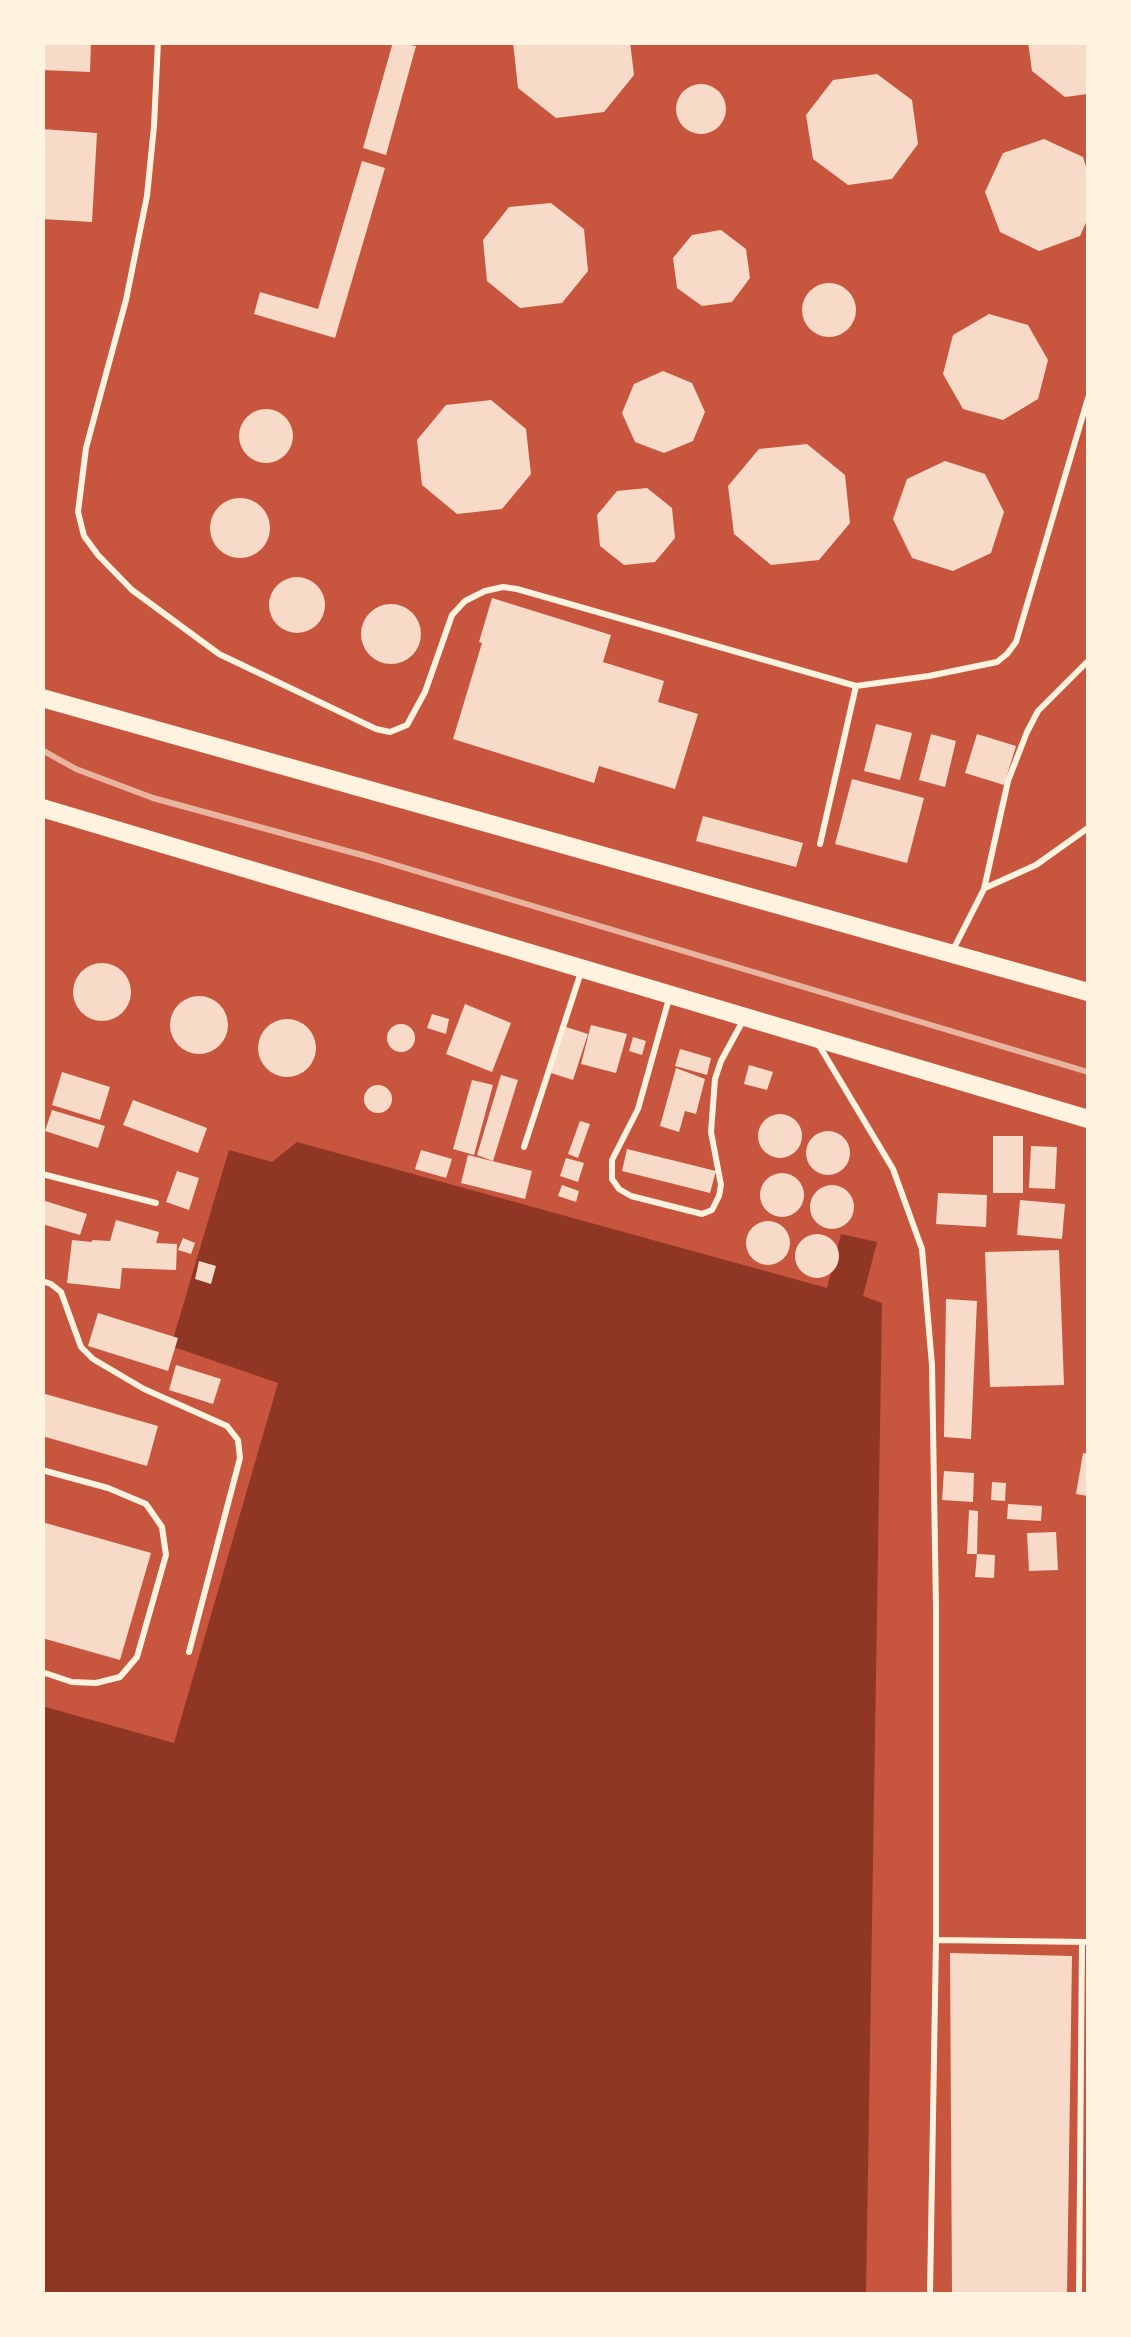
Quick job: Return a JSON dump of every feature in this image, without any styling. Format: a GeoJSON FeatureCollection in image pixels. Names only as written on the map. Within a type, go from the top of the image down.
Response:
{"type":"FeatureCollection","features":[{"type":"Feature","properties":{"kind":"street"},"geometry":{"type":"LineString","coordinates":[[42,698],[1088,992]]}},
{"type":"Feature","properties":{"kind":"street"},"geometry":{"type":"LineString","coordinates":[[42,808],[1088,1119]]}},
{"type":"Feature","properties":{"kind":"lane"},"geometry":{"type":"LineString","coordinates":[[158,42],[147,196],[126,300],[86,448],[78,512],[84,536],[132,590],[218,654],[376,730],[390,732],[407,725],[426,692],[452,616],[465,601],[502,587],[856,686],[998,662],[1016,642],[1088,398]]}},
{"type":"Feature","properties":{"kind":"lane"},"geometry":{"type":"LineString","coordinates":[[951,954],[984,889],[1008,781],[1027,732],[1038,711],[1088,661]]}},
{"type":"Feature","properties":{"kind":"lane"},"geometry":{"type":"LineString","coordinates":[[820,844],[856,686]]}},
{"type":"Feature","properties":{"kind":"lane"},"geometry":{"type":"LineString","coordinates":[[984,889],[1036,865],[1088,828]]}},
{"type":"Feature","properties":{"kind":"lane"},"geometry":{"type":"LineString","coordinates":[[524,1147],[582,968]]}},
{"type":"Feature","properties":{"kind":"lane"},"geometry":{"type":"LineString","coordinates":[[671,994],[638,1109],[612,1160],[612,1179],[631,1196],[702,1214],[712,1210],[721,1185],[710,1132],[715,1079],[745,1016]]}},
{"type":"Feature","properties":{"kind":"lane"},"geometry":{"type":"LineString","coordinates":[[814,1036],[893,1168],[922,1249],[932,1365],[936,1940],[930,2294]]}},
{"type":"Feature","properties":{"kind":"lane"},"geometry":{"type":"LineString","coordinates":[[42,1174],[156,1204]]}},
{"type":"Feature","properties":{"kind":"lane"},"geometry":{"type":"LineString","coordinates":[[42,1281],[61,1292],[82,1346],[93,1359],[144,1389],[227,1426],[238,1440],[240,1458],[189,1652]]}},
{"type":"Feature","properties":{"kind":"lane"},"geometry":{"type":"LineString","coordinates":[[42,1470],[108,1488],[146,1504],[162,1527],[166,1555],[137,1657],[120,1678],[72,1682],[42,1672]]}},
{"type":"Feature","properties":{"kind":"lane"},"geometry":{"type":"LineString","coordinates":[[936,1940],[1085,1942],[1078,2294]]}},
{"type":"Feature","properties":{"kind":"shaded area"},"geometry":{"type":"Polygon","coordinates":[[[297,1142],[827,1288],[841,1234],[877,1242],[863,1296],[882,1303],[866,2294],[43,2294],[42,1706],[174,1743],[278,1383],[171,1346],[229,1150],[272,1162],[297,1142]]]}},
{"type":"Feature","properties":{"kind":"building"},"geometry":{"type":"Polygon","coordinates":[[[42,42],[91,42],[90,72],[42,70],[42,42]]]}},
{"type":"Feature","properties":{"kind":"building"},"geometry":{"type":"Polygon","coordinates":[[[393,42],[416,46],[386,155],[363,148],[393,42]]]}},
{"type":"Feature","properties":{"kind":"building"},"geometry":{"type":"Polygon","coordinates":[[[513,42],[630,42],[634,75],[604,112],[556,118],[518,88],[513,42]]]}},
{"type":"Feature","properties":{"kind":"building"},"geometry":{"type":"Polygon","coordinates":[[[1028,42],[1088,42],[1088,94],[1065,97],[1032,71],[1028,42]]]}},
{"type":"Feature","properties":{"kind":"building"},"geometry":{"type":"Polygon","coordinates":[[[877,74],[912,100],[918,144],[892,179],[848,185],[813,159],[806,115],[833,80],[877,74]]]}},
{"type":"Feature","properties":{"kind":"building"},"geometry":{"type":"Polygon","coordinates":[[[701,84],[719,91],[726,109],[719,127],[701,134],[683,127],[676,109],[683,91],[701,84]]]}},
{"type":"Feature","properties":{"kind":"building"},"geometry":{"type":"Polygon","coordinates":[[[42,129],[97,133],[92,222],[42,219],[42,129]]]}},
{"type":"Feature","properties":{"kind":"building"},"geometry":{"type":"Polygon","coordinates":[[[1044,139],[1083,157],[1088,173],[1088,218],[1080,236],[1039,251],[1000,232],[985,192],[1003,153],[1044,139]]]}},
{"type":"Feature","properties":{"kind":"building"},"geometry":{"type":"Polygon","coordinates":[[[362,161],[385,168],[335,338],[254,314],[260,292],[318,309],[362,161]]]}},
{"type":"Feature","properties":{"kind":"building"},"geometry":{"type":"Polygon","coordinates":[[[551,203],[584,229],[588,271],[562,303],[520,308],[487,281],[483,240],[509,207],[551,203]]]}},
{"type":"Feature","properties":{"kind":"building"},"geometry":{"type":"Polygon","coordinates":[[[721,230],[746,249],[750,278],[732,302],[702,306],[677,288],[673,258],[692,235],[721,230]]]}},
{"type":"Feature","properties":{"kind":"building"},"geometry":{"type":"Polygon","coordinates":[[[829,283],[848,291],[856,310],[848,329],[829,337],[810,329],[802,310],[810,291],[829,283]]]}},
{"type":"Feature","properties":{"kind":"building"},"geometry":{"type":"Polygon","coordinates":[[[989,314],[1028,325],[1048,360],[1038,399],[1003,420],[963,409],[943,374],[953,335],[989,314]]]}},
{"type":"Feature","properties":{"kind":"building"},"geometry":{"type":"Polygon","coordinates":[[[663,371],[692,383],[705,412],[693,441],[664,453],[635,442],[622,413],[634,384],[663,371]]]}},
{"type":"Feature","properties":{"kind":"building"},"geometry":{"type":"Polygon","coordinates":[[[491,400],[526,429],[531,474],[502,509],[457,514],[422,485],[417,440],[446,405],[491,400]]]}},
{"type":"Feature","properties":{"kind":"building"},"geometry":{"type":"Polygon","coordinates":[[[266,409],[285,417],[293,436],[285,455],[266,463],[247,455],[239,436],[247,417],[266,409]]]}},
{"type":"Feature","properties":{"kind":"building"},"geometry":{"type":"Polygon","coordinates":[[[807,444],[845,475],[850,523],[819,560],[771,565],[734,534],[728,486],[759,449],[807,444]]]}},
{"type":"Feature","properties":{"kind":"building"},"geometry":{"type":"Polygon","coordinates":[[[945,461],[985,474],[1004,512],[991,553],[953,571],[912,558],[893,519],[907,479],[945,461]]]}},
{"type":"Feature","properties":{"kind":"building"},"geometry":{"type":"Polygon","coordinates":[[[647,488],[672,508],[675,538],[655,562],[624,565],[600,546],[597,515],[617,491],[647,488]]]}},
{"type":"Feature","properties":{"kind":"building"},"geometry":{"type":"Polygon","coordinates":[[[240,498],[261,507],[270,528],[261,549],[240,558],[219,549],[210,528],[219,507],[240,498]]]}},
{"type":"Feature","properties":{"kind":"building"},"geometry":{"type":"Polygon","coordinates":[[[297,577],[317,585],[325,605],[317,625],[297,633],[277,625],[269,605],[277,585],[297,577]]]}},
{"type":"Feature","properties":{"kind":"building"},"geometry":{"type":"Polygon","coordinates":[[[492,598],[611,635],[603,662],[664,681],[658,702],[698,714],[675,789],[599,766],[594,783],[453,739],[492,598]]]}},
{"type":"Feature","properties":{"kind":"building"},"geometry":{"type":"Polygon","coordinates":[[[391,604],[412,613],[421,634],[412,655],[391,664],[370,655],[361,634],[370,613],[391,604]]]}},
{"type":"Feature","properties":{"kind":"building"},"geometry":{"type":"Polygon","coordinates":[[[876,724],[912,733],[900,780],[864,771],[876,724]]]}},
{"type":"Feature","properties":{"kind":"building"},"geometry":{"type":"Polygon","coordinates":[[[931,734],[956,741],[945,787],[919,780],[931,734]]]}},
{"type":"Feature","properties":{"kind":"building"},"geometry":{"type":"Polygon","coordinates":[[[977,734],[1016,746],[1004,785],[965,773],[977,734]]]}},
{"type":"Feature","properties":{"kind":"building"},"geometry":{"type":"Polygon","coordinates":[[[852,779],[924,798],[907,863],[835,844],[852,779]]]}},
{"type":"Feature","properties":{"kind":"building"},"geometry":{"type":"Polygon","coordinates":[[[703,816],[803,843],[796,867],[696,841],[703,816]]]}},
{"type":"Feature","properties":{"kind":"building"},"geometry":{"type":"Polygon","coordinates":[[[102,963],[122,972],[131,992],[122,1012],[102,1021],[82,1012],[73,992],[82,972],[102,963]]]}},
{"type":"Feature","properties":{"kind":"building"},"geometry":{"type":"Polygon","coordinates":[[[199,996],[219,1005],[228,1025],[219,1045],[199,1054],[179,1045],[170,1025],[179,1005],[199,996]]]}},
{"type":"Feature","properties":{"kind":"building"},"geometry":{"type":"Polygon","coordinates":[[[465,1004],[511,1023],[492,1072],[446,1054],[465,1004]]]}},
{"type":"Feature","properties":{"kind":"building"},"geometry":{"type":"Polygon","coordinates":[[[432,1014],[449,1019],[446,1034],[427,1028],[432,1014]]]}},
{"type":"Feature","properties":{"kind":"building"},"geometry":{"type":"Polygon","coordinates":[[[287,1019],[307,1028],[316,1048],[307,1068],[287,1077],[267,1068],[258,1048],[267,1028],[287,1019]]]}},
{"type":"Feature","properties":{"kind":"building"},"geometry":{"type":"Polygon","coordinates":[[[401,1024],[411,1028],[415,1038],[411,1048],[401,1052],[391,1048],[387,1038],[391,1028],[401,1024]]]}},
{"type":"Feature","properties":{"kind":"building"},"geometry":{"type":"Polygon","coordinates":[[[591,1025],[627,1034],[616,1073],[581,1064],[591,1025]]]}},
{"type":"Feature","properties":{"kind":"building"},"geometry":{"type":"Polygon","coordinates":[[[566,1027],[588,1034],[573,1080],[551,1073],[566,1027]]]}},
{"type":"Feature","properties":{"kind":"building"},"geometry":{"type":"Polygon","coordinates":[[[633,1037],[646,1041],[642,1055],[629,1051],[633,1037]]]}},
{"type":"Feature","properties":{"kind":"building"},"geometry":{"type":"Polygon","coordinates":[[[680,1049],[711,1058],[707,1075],[675,1066],[680,1049]]]}},
{"type":"Feature","properties":{"kind":"building"},"geometry":{"type":"Polygon","coordinates":[[[749,1065],[773,1072],[767,1090],[744,1084],[749,1065]]]}},
{"type":"Feature","properties":{"kind":"building"},"geometry":{"type":"Polygon","coordinates":[[[676,1068],[705,1079],[696,1114],[685,1111],[679,1132],[660,1126],[676,1068]]]}},
{"type":"Feature","properties":{"kind":"building"},"geometry":{"type":"Polygon","coordinates":[[[62,1072],[110,1087],[100,1120],[52,1105],[62,1072]]]}},
{"type":"Feature","properties":{"kind":"building"},"geometry":{"type":"Polygon","coordinates":[[[501,1075],[518,1080],[493,1161],[477,1155],[501,1075]]]}},
{"type":"Feature","properties":{"kind":"building"},"geometry":{"type":"Polygon","coordinates":[[[472,1080],[493,1085],[474,1155],[453,1149],[472,1080]]]}},
{"type":"Feature","properties":{"kind":"building"},"geometry":{"type":"Polygon","coordinates":[[[378,1085],[388,1089],[392,1099],[388,1109],[378,1113],[368,1109],[364,1099],[368,1089],[378,1085]]]}},
{"type":"Feature","properties":{"kind":"building"},"geometry":{"type":"Polygon","coordinates":[[[133,1100],[207,1128],[198,1153],[123,1125],[133,1100]]]}},
{"type":"Feature","properties":{"kind":"building"},"geometry":{"type":"Polygon","coordinates":[[[52,1110],[105,1126],[98,1148],[45,1131],[52,1110]]]}},
{"type":"Feature","properties":{"kind":"building"},"geometry":{"type":"Polygon","coordinates":[[[780,1114],[795,1121],[802,1136],[795,1151],[780,1158],[765,1151],[758,1136],[765,1121],[780,1114]]]}},
{"type":"Feature","properties":{"kind":"building"},"geometry":{"type":"Polygon","coordinates":[[[580,1121],[590,1124],[578,1158],[568,1154],[580,1121]]]}},
{"type":"Feature","properties":{"kind":"building"},"geometry":{"type":"Polygon","coordinates":[[[828,1131],[843,1138],[850,1153],[843,1168],[828,1175],[813,1168],[806,1153],[813,1138],[828,1131]]]}},
{"type":"Feature","properties":{"kind":"building"},"geometry":{"type":"Polygon","coordinates":[[[993,1136],[1023,1136],[1023,1193],[993,1193],[993,1136]]]}},
{"type":"Feature","properties":{"kind":"building"},"geometry":{"type":"Polygon","coordinates":[[[1031,1146],[1057,1147],[1055,1189],[1029,1188],[1031,1146]]]}},
{"type":"Feature","properties":{"kind":"building"},"geometry":{"type":"Polygon","coordinates":[[[627,1149],[716,1171],[710,1193],[622,1171],[627,1149]]]}},
{"type":"Feature","properties":{"kind":"building"},"geometry":{"type":"Polygon","coordinates":[[[421,1150],[452,1159],[446,1178],[415,1169],[421,1150]]]}},
{"type":"Feature","properties":{"kind":"building"},"geometry":{"type":"Polygon","coordinates":[[[468,1155],[532,1171],[525,1199],[461,1183],[468,1155]]]}},
{"type":"Feature","properties":{"kind":"building"},"geometry":{"type":"Polygon","coordinates":[[[566,1158],[584,1163],[578,1182],[560,1176],[566,1158]]]}},
{"type":"Feature","properties":{"kind":"building"},"geometry":{"type":"Polygon","coordinates":[[[177,1171],[199,1178],[189,1210],[166,1202],[177,1171]]]}},
{"type":"Feature","properties":{"kind":"building"},"geometry":{"type":"Polygon","coordinates":[[[782,1173],[797,1180],[804,1195],[797,1210],[782,1217],[767,1210],[760,1195],[767,1180],[782,1173]]]}},
{"type":"Feature","properties":{"kind":"building"},"geometry":{"type":"Polygon","coordinates":[[[562,1185],[579,1191],[576,1202],[558,1196],[562,1185]]]}},
{"type":"Feature","properties":{"kind":"building"},"geometry":{"type":"Polygon","coordinates":[[[832,1185],[847,1192],[854,1207],[847,1222],[832,1229],[817,1222],[810,1207],[817,1192],[832,1185]]]}},
{"type":"Feature","properties":{"kind":"building"},"geometry":{"type":"Polygon","coordinates":[[[938,1193],[987,1195],[986,1227],[936,1224],[938,1193]]]}},
{"type":"Feature","properties":{"kind":"building"},"geometry":{"type":"Polygon","coordinates":[[[42,1200],[87,1214],[80,1235],[42,1224],[42,1200]]]}},
{"type":"Feature","properties":{"kind":"building"},"geometry":{"type":"Polygon","coordinates":[[[1020,1200],[1065,1204],[1062,1239],[1017,1235],[1020,1200]]]}},
{"type":"Feature","properties":{"kind":"building"},"geometry":{"type":"Polygon","coordinates":[[[116,1220],[159,1232],[156,1243],[177,1244],[176,1270],[122,1268],[120,1289],[67,1283],[72,1240],[110,1241],[116,1220]]]}},
{"type":"Feature","properties":{"kind":"building"},"geometry":{"type":"Polygon","coordinates":[[[768,1221],[783,1228],[790,1243],[783,1258],[768,1265],[753,1258],[746,1243],[753,1228],[768,1221]]]}},
{"type":"Feature","properties":{"kind":"building"},"geometry":{"type":"Polygon","coordinates":[[[817,1234],[832,1241],[839,1256],[832,1271],[817,1278],[802,1271],[795,1256],[802,1241],[817,1234]]]}},
{"type":"Feature","properties":{"kind":"building"},"geometry":{"type":"Polygon","coordinates":[[[183,1238],[195,1243],[191,1254],[178,1250],[183,1238]]]}},
{"type":"Feature","properties":{"kind":"building"},"geometry":{"type":"Polygon","coordinates":[[[1059,1250],[1064,1385],[990,1387],[985,1252],[1059,1250]]]}},
{"type":"Feature","properties":{"kind":"building"},"geometry":{"type":"Polygon","coordinates":[[[199,1261],[216,1266],[211,1284],[195,1279],[199,1261]]]}},
{"type":"Feature","properties":{"kind":"building"},"geometry":{"type":"Polygon","coordinates":[[[946,1299],[977,1301],[971,1439],[944,1437],[946,1299]]]}},
{"type":"Feature","properties":{"kind":"building"},"geometry":{"type":"Polygon","coordinates":[[[98,1313],[178,1338],[168,1371],[88,1346],[98,1313]]]}},
{"type":"Feature","properties":{"kind":"building"},"geometry":{"type":"Polygon","coordinates":[[[176,1365],[221,1379],[213,1404],[169,1390],[176,1365]]]}},
{"type":"Feature","properties":{"kind":"building"},"geometry":{"type":"Polygon","coordinates":[[[42,1393],[158,1426],[147,1466],[42,1436],[42,1393]]]}},
{"type":"Feature","properties":{"kind":"building"},"geometry":{"type":"Polygon","coordinates":[[[1083,1453],[1088,1454],[1088,1496],[1076,1494],[1083,1453]]]}},
{"type":"Feature","properties":{"kind":"building"},"geometry":{"type":"Polygon","coordinates":[[[944,1471],[974,1473],[973,1502],[942,1500],[944,1471]]]}},
{"type":"Feature","properties":{"kind":"building"},"geometry":{"type":"Polygon","coordinates":[[[992,1482],[1006,1483],[1005,1501],[991,1500],[992,1482]]]}},
{"type":"Feature","properties":{"kind":"building"},"geometry":{"type":"Polygon","coordinates":[[[1008,1504],[1042,1506],[1041,1521],[1007,1519],[1008,1504]]]}},
{"type":"Feature","properties":{"kind":"building"},"geometry":{"type":"Polygon","coordinates":[[[969,1510],[978,1511],[977,1554],[967,1554],[969,1510]]]}},
{"type":"Feature","properties":{"kind":"building"},"geometry":{"type":"Polygon","coordinates":[[[42,1522],[151,1553],[120,1660],[42,1638],[42,1522]]]}},
{"type":"Feature","properties":{"kind":"building"},"geometry":{"type":"Polygon","coordinates":[[[1056,1532],[1058,1570],[1029,1571],[1027,1533],[1056,1532]]]}},
{"type":"Feature","properties":{"kind":"building"},"geometry":{"type":"Polygon","coordinates":[[[977,1554],[995,1555],[994,1578],[975,1577],[977,1554]]]}},
{"type":"Feature","properties":{"kind":"building"},"geometry":{"type":"Polygon","coordinates":[[[950,1953],[1072,1956],[1067,2294],[952,2294],[950,1953]]]}},
{"type":"Feature","properties":{"kind":"railway"},"geometry":{"type":"LineString","coordinates":[[42,750],[76,769],[153,798],[369,857],[1088,1072]]}}]}
